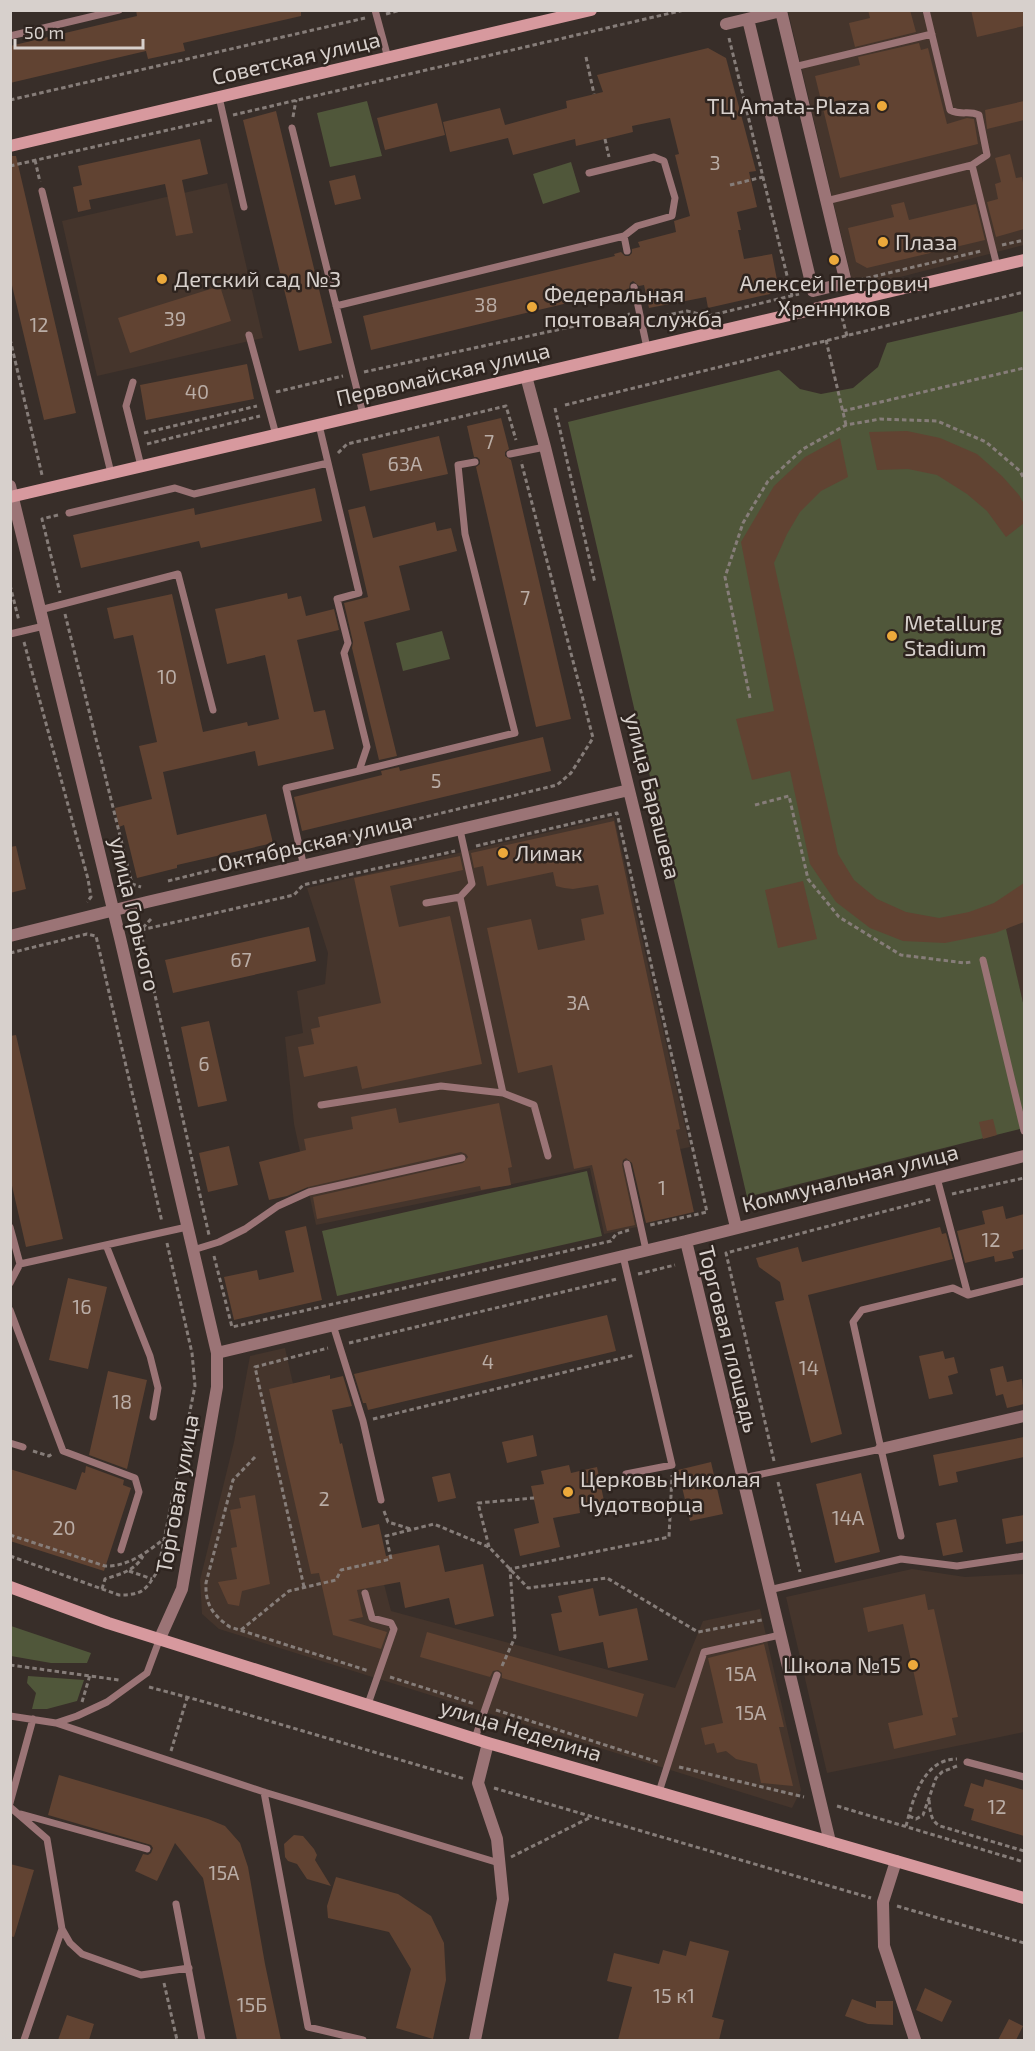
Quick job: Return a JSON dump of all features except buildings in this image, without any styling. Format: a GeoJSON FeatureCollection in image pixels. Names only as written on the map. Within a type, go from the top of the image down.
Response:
{"type":"FeatureCollection","features":[{"type":"Feature","properties":{"kind":"main road","name":"Советская улица"},"geometry":{"type":"LineString","coordinates":[[10,146],[388,58],[553,15],[591,10]]}},
{"type":"Feature","properties":{"kind":"main road","name":"Первомайская улица"},"geometry":{"type":"LineString","coordinates":[[11,493],[111,473],[1024,260]]}},
{"type":"Feature","properties":{"kind":"main road","name":"улица Неделина"},"geometry":{"type":"LineString","coordinates":[[10,1587],[108,1623],[488,1743],[1024,1898]]}},
{"type":"Feature","properties":{"kind":"street"},"geometry":{"type":"LineString","coordinates":[[726,24],[781,11],[846,283],[813,291],[748,19]]}},
{"type":"Feature","properties":{"kind":"street","name":"улица Барашева"},"geometry":{"type":"LineString","coordinates":[[526,376],[736,1227]]}},
{"type":"Feature","properties":{"kind":"street","name":"улица Горького"},"geometry":{"type":"LineString","coordinates":[[11,493],[113,911],[217,1353]]}},
{"type":"Feature","properties":{"kind":"street","name":"Октябрьская улица"},"geometry":{"type":"LineString","coordinates":[[10,936],[629,790]]}},
{"type":"Feature","properties":{"kind":"street","name":"Коммунальная улица"},"geometry":{"type":"LineString","coordinates":[[686,1241],[1024,1156]]}},
{"type":"Feature","properties":{"kind":"street","name":"Торговая площадь"},"geometry":{"type":"LineString","coordinates":[[217,1353],[686,1241],[830,1842]]}},
{"type":"Feature","properties":{"kind":"street","name":"Торговая улица"},"geometry":{"type":"LineString","coordinates":[[160,1638],[182,1589],[217,1387],[217,1353]]}},
{"type":"Feature","properties":{"kind":"street"},"geometry":{"type":"LineString","coordinates":[[881,1449],[1024,1416]]}},
{"type":"Feature","properties":{"kind":"street"},"geometry":{"type":"LineString","coordinates":[[475,2040],[502,1899],[496,1839],[478,1783],[488,1743]]}},
{"type":"Feature","properties":{"kind":"street"},"geometry":{"type":"LineString","coordinates":[[896,1861],[883,1902],[884,1946],[915,2040]]}},
{"type":"Feature","properties":{"kind":"lane"},"geometry":{"type":"LineString","coordinates":[[10,36],[120,10]]}},
{"type":"Feature","properties":{"kind":"lane"},"geometry":{"type":"LineString","coordinates":[[826,201],[972,165],[987,155],[979,115],[972,112],[959,114],[950,110],[926,10]]}},
{"type":"Feature","properties":{"kind":"lane"},"geometry":{"type":"LineString","coordinates":[[375,13],[388,58]]}},
{"type":"Feature","properties":{"kind":"lane"},"geometry":{"type":"LineString","coordinates":[[794,67],[932,34]]}},
{"type":"Feature","properties":{"kind":"lane"},"geometry":{"type":"LineString","coordinates":[[219,98],[244,207]]}},
{"type":"Feature","properties":{"kind":"lane"},"geometry":{"type":"LineString","coordinates":[[291,128],[363,414]]}},
{"type":"Feature","properties":{"kind":"lane"},"geometry":{"type":"LineString","coordinates":[[336,306],[624,236],[637,226],[672,216],[675,198],[663,161],[654,157],[589,173]]}},
{"type":"Feature","properties":{"kind":"lane"},"geometry":{"type":"LineString","coordinates":[[972,165],[998,266]]}},
{"type":"Feature","properties":{"kind":"lane"},"geometry":{"type":"LineString","coordinates":[[42,192],[111,473]]}},
{"type":"Feature","properties":{"kind":"lane"},"geometry":{"type":"LineString","coordinates":[[624,236],[627,250]]}},
{"type":"Feature","properties":{"kind":"lane"},"geometry":{"type":"LineString","coordinates":[[634,287],[647,348]]}},
{"type":"Feature","properties":{"kind":"lane"},"geometry":{"type":"LineString","coordinates":[[249,335],[276,435]]}},
{"type":"Feature","properties":{"kind":"lane"},"geometry":{"type":"LineString","coordinates":[[133,382],[126,406],[141,466]]}},
{"type":"Feature","properties":{"kind":"lane"},"geometry":{"type":"LineString","coordinates":[[319,425],[359,593],[337,599],[348,643],[344,653],[367,747],[359,771]]}},
{"type":"Feature","properties":{"kind":"lane"},"geometry":{"type":"LineString","coordinates":[[510,454],[545,447]]}},
{"type":"Feature","properties":{"kind":"lane"},"geometry":{"type":"LineString","coordinates":[[304,867],[286,788],[515,733],[465,534],[458,465],[475,462]]}},
{"type":"Feature","properties":{"kind":"lane"},"geometry":{"type":"LineString","coordinates":[[69,513],[175,488],[194,494],[328,463]]}},
{"type":"Feature","properties":{"kind":"lane"},"geometry":{"type":"LineString","coordinates":[[40,610],[178,574],[213,710]]}},
{"type":"Feature","properties":{"kind":"lane"},"geometry":{"type":"LineString","coordinates":[[10,634],[44,626]]}},
{"type":"Feature","properties":{"kind":"lane"},"geometry":{"type":"LineString","coordinates":[[426,903],[460,897],[472,884],[460,830]]}},
{"type":"Feature","properties":{"kind":"lane"},"geometry":{"type":"LineString","coordinates":[[460,897],[504,1093]]}},
{"type":"Feature","properties":{"kind":"lane"},"geometry":{"type":"LineString","coordinates":[[983,960],[1024,1131]]}},
{"type":"Feature","properties":{"kind":"lane"},"geometry":{"type":"LineString","coordinates":[[321,1105],[441,1086],[504,1093],[534,1105],[548,1156]]}},
{"type":"Feature","properties":{"kind":"lane"},"geometry":{"type":"LineString","coordinates":[[193,1250],[246,1228],[278,1206],[309,1192],[462,1158]]}},
{"type":"Feature","properties":{"kind":"lane"},"geometry":{"type":"LineString","coordinates":[[627,1164],[646,1250]]}},
{"type":"Feature","properties":{"kind":"lane"},"geometry":{"type":"LineString","coordinates":[[937,1178],[968,1295]]}},
{"type":"Feature","properties":{"kind":"lane"},"geometry":{"type":"LineString","coordinates":[[10,1227],[20,1264]]}},
{"type":"Feature","properties":{"kind":"lane"},"geometry":{"type":"LineString","coordinates":[[10,1283],[12,1275],[20,1264],[187,1227]]}},
{"type":"Feature","properties":{"kind":"lane"},"geometry":{"type":"LineString","coordinates":[[106,1245],[150,1356],[158,1388],[153,1417]]}},
{"type":"Feature","properties":{"kind":"lane"},"geometry":{"type":"LineString","coordinates":[[623,1256],[672,1465],[626,1474]]}},
{"type":"Feature","properties":{"kind":"lane"},"geometry":{"type":"LineString","coordinates":[[901,1536],[853,1322],[862,1310],[953,1288],[968,1295],[1024,1281]]}},
{"type":"Feature","properties":{"kind":"lane"},"geometry":{"type":"LineString","coordinates":[[10,1310],[63,1451],[135,1479],[139,1492],[121,1550]]}},
{"type":"Feature","properties":{"kind":"lane"},"geometry":{"type":"LineString","coordinates":[[333,1325],[363,1421],[381,1500]]}},
{"type":"Feature","properties":{"kind":"lane"},"geometry":{"type":"LineString","coordinates":[[10,1443],[23,1447]]}},
{"type":"Feature","properties":{"kind":"lane"},"geometry":{"type":"LineString","coordinates":[[742,1478],[881,1449]]}},
{"type":"Feature","properties":{"kind":"lane"},"geometry":{"type":"LineString","coordinates":[[769,1590],[902,1559],[957,1566],[1024,1556]]}},
{"type":"Feature","properties":{"kind":"lane"},"geometry":{"type":"LineString","coordinates":[[365,1593],[372,1618],[391,1623],[394,1629],[368,1704]]}},
{"type":"Feature","properties":{"kind":"lane"},"geometry":{"type":"LineString","coordinates":[[659,1792],[704,1652],[780,1635]]}},
{"type":"Feature","properties":{"kind":"lane"},"geometry":{"type":"LineString","coordinates":[[56,1723],[107,1702],[135,1683],[147,1673],[160,1638]]}},
{"type":"Feature","properties":{"kind":"lane"},"geometry":{"type":"LineString","coordinates":[[475,1738],[497,1675]]}},
{"type":"Feature","properties":{"kind":"lane"},"geometry":{"type":"LineString","coordinates":[[10,1716],[56,1723],[264,1792],[499,1863]]}},
{"type":"Feature","properties":{"kind":"lane"},"geometry":{"type":"LineString","coordinates":[[33,1719],[10,1805],[47,1839],[62,1929],[70,1944],[82,1954],[141,1975],[189,1968]]}},
{"type":"Feature","properties":{"kind":"lane"},"geometry":{"type":"LineString","coordinates":[[967,1762],[1024,1777]]}},
{"type":"Feature","properties":{"kind":"lane"},"geometry":{"type":"LineString","coordinates":[[264,1792],[308,2027],[363,2040]]}},
{"type":"Feature","properties":{"kind":"lane"},"geometry":{"type":"LineString","coordinates":[[18,1814],[147,1849]]}},
{"type":"Feature","properties":{"kind":"lane"},"geometry":{"type":"LineString","coordinates":[[176,1904],[201,2040]]}},
{"type":"Feature","properties":{"kind":"lane"},"geometry":{"type":"LineString","coordinates":[[24,2040],[62,1929]]}},
{"type":"Feature","properties":{"kind":"path"},"geometry":{"type":"LineString","coordinates":[[10,100],[375,13],[400,10]]}},
{"type":"Feature","properties":{"kind":"path"},"geometry":{"type":"LineString","coordinates":[[10,166],[684,10]]}},
{"type":"Feature","properties":{"kind":"path"},"geometry":{"type":"LineString","coordinates":[[726,24],[792,296]]}},
{"type":"Feature","properties":{"kind":"path"},"geometry":{"type":"LineString","coordinates":[[586,57],[594,94]]}},
{"type":"Feature","properties":{"kind":"path"},"geometry":{"type":"LineString","coordinates":[[291,128],[296,100]]}},
{"type":"Feature","properties":{"kind":"path"},"geometry":{"type":"LineString","coordinates":[[605,139],[612,167]]}},
{"type":"Feature","properties":{"kind":"path"},"geometry":{"type":"LineString","coordinates":[[35,160],[38,176]]}},
{"type":"Feature","properties":{"kind":"path"},"geometry":{"type":"LineString","coordinates":[[730,185],[764,177]]}},
{"type":"Feature","properties":{"kind":"path"},"geometry":{"type":"LineString","coordinates":[[846,283],[1024,240]]}},
{"type":"Feature","properties":{"kind":"path"},"geometry":{"type":"LineString","coordinates":[[266,395],[639,312],[653,318],[687,310],[708,316],[813,291]]}},
{"type":"Feature","properties":{"kind":"path"},"geometry":{"type":"LineString","coordinates":[[565,405],[1024,292]]}},
{"type":"Feature","properties":{"kind":"path"},"geometry":{"type":"LineString","coordinates":[[10,339],[42,475]]}},
{"type":"Feature","properties":{"kind":"path"},"geometry":{"type":"LineString","coordinates":[[826,340],[846,425]]}},
{"type":"Feature","properties":{"kind":"path"},"geometry":{"type":"LineString","coordinates":[[843,411],[1024,368]]}},
{"type":"Feature","properties":{"kind":"path"},"geometry":{"type":"LineString","coordinates":[[145,432],[268,404]]}},
{"type":"Feature","properties":{"kind":"path"},"geometry":{"type":"LineString","coordinates":[[166,881],[557,785],[571,773],[593,738],[506,406],[347,444],[328,463]]}},
{"type":"Feature","properties":{"kind":"path"},"geometry":{"type":"LineString","coordinates":[[136,446],[270,414]]}},
{"type":"Feature","properties":{"kind":"path"},"geometry":{"type":"LineString","coordinates":[[750,698],[725,577],[743,523],[768,481],[803,449],[846,425],[880,419],[937,422],[986,442],[1020,471],[1024,479]]}},
{"type":"Feature","properties":{"kind":"path"},"geometry":{"type":"LineString","coordinates":[[69,513],[42,519],[132,884],[139,887],[144,886]]}},
{"type":"Feature","properties":{"kind":"path"},"geometry":{"type":"LineString","coordinates":[[10,585],[88,879],[91,897],[82,909]]}},
{"type":"Feature","properties":{"kind":"path"},"geometry":{"type":"LineString","coordinates":[[755,805],[789,796],[808,879],[839,917],[901,955],[965,963],[983,960]]}},
{"type":"Feature","properties":{"kind":"path"},"geometry":{"type":"LineString","coordinates":[[616,813],[707,1212],[616,1234],[611,1241],[232,1328],[141,930],[294,895],[303,885],[616,813]]}},
{"type":"Feature","properties":{"kind":"path"},"geometry":{"type":"LineString","coordinates":[[141,930],[151,918]]}},
{"type":"Feature","properties":{"kind":"path"},"geometry":{"type":"LineString","coordinates":[[10,953],[87,934],[96,936],[192,1353],[195,1386],[158,1570],[147,1588],[132,1595],[119,1595],[10,1556]]}},
{"type":"Feature","properties":{"kind":"path"},"geometry":{"type":"LineString","coordinates":[[802,1582],[726,1253],[942,1196],[1024,1178]]}},
{"type":"Feature","properties":{"kind":"path"},"geometry":{"type":"LineString","coordinates":[[304,1587],[255,1367],[675,1265]]}},
{"type":"Feature","properties":{"kind":"path"},"geometry":{"type":"LineString","coordinates":[[363,1421],[646,1353]]}},
{"type":"Feature","properties":{"kind":"path"},"geometry":{"type":"LineString","coordinates":[[23,1447],[49,1456]]}},
{"type":"Feature","properties":{"kind":"path"},"geometry":{"type":"LineString","coordinates":[[255,1457],[233,1480],[206,1583],[208,1606],[216,1617],[230,1627],[667,1764],[820,1801],[1024,1862]]}},
{"type":"Feature","properties":{"kind":"path"},"geometry":{"type":"LineString","coordinates":[[510,1569],[669,1537],[672,1465]]}},
{"type":"Feature","properties":{"kind":"path"},"geometry":{"type":"LineString","coordinates":[[489,1547],[478,1503],[534,1498]]}},
{"type":"Feature","properties":{"kind":"path"},"geometry":{"type":"LineString","coordinates":[[381,1500],[388,1522],[412,1529]]}},
{"type":"Feature","properties":{"kind":"path"},"geometry":{"type":"LineString","coordinates":[[241,1630],[289,1591],[336,1580],[341,1570],[391,1559],[386,1536],[434,1524],[489,1547],[528,1588],[607,1578],[698,1632],[776,1617]]}},
{"type":"Feature","properties":{"kind":"path"},"geometry":{"type":"LineString","coordinates":[[10,1535],[105,1566],[114,1566]]}},
{"type":"Feature","properties":{"kind":"path"},"geometry":{"type":"LineString","coordinates":[[102,1589],[105,1579],[128,1571],[138,1564],[143,1555],[164,1539]]}},
{"type":"Feature","properties":{"kind":"path"},"geometry":{"type":"LineString","coordinates":[[497,1675],[515,1637],[510,1569]]}},
{"type":"Feature","properties":{"kind":"path"},"geometry":{"type":"LineString","coordinates":[[128,1571],[153,1579]]}},
{"type":"Feature","properties":{"kind":"path"},"geometry":{"type":"LineString","coordinates":[[10,1665],[135,1683],[1024,1943]]}},
{"type":"Feature","properties":{"kind":"path"},"geometry":{"type":"LineString","coordinates":[[77,1716],[90,1675]]}},
{"type":"Feature","properties":{"kind":"path"},"geometry":{"type":"LineString","coordinates":[[168,1760],[187,1698]]}},
{"type":"Feature","properties":{"kind":"path"},"geometry":{"type":"LineString","coordinates":[[906,1826],[923,1778],[931,1769],[945,1760],[958,1759],[967,1762]]}},
{"type":"Feature","properties":{"kind":"path"},"geometry":{"type":"LineString","coordinates":[[909,1816],[916,1818],[923,1815],[939,1775],[967,1762]]}},
{"type":"Feature","properties":{"kind":"path"},"geometry":{"type":"LineString","coordinates":[[928,1800],[935,1824],[1024,1851]]}},
{"type":"Feature","properties":{"kind":"path"},"geometry":{"type":"LineString","coordinates":[[499,1863],[592,1816]]}},
{"type":"Feature","properties":{"kind":"path"},"geometry":{"type":"LineString","coordinates":[[162,1972],[177,2040]]}},
{"type":"Feature","properties":{"kind":"shaded area"},"geometry":{"type":"Polygon","coordinates":[[[788,11],[1024,11],[1024,245],[854,289],[788,11]]]}},
{"type":"Feature","properties":{"kind":"shaded area","name":"Детский сад №3"},"geometry":{"type":"Polygon","coordinates":[[[227,183],[263,338],[97,376],[62,221],[227,183]]]}},
{"type":"Feature","properties":{"kind":"shaded area"},"geometry":{"type":"Polygon","coordinates":[[[614,817],[690,1147],[623,1161],[637,1227],[604,1234],[590,1168],[316,1225],[294,1124],[285,1037],[303,1033],[297,991],[325,984],[328,953],[307,888],[614,817]]]}},
{"type":"Feature","properties":{"kind":"shaded area"},"geometry":{"type":"Polygon","coordinates":[[[1024,918],[1024,1007],[1005,929],[1024,918]]]}},
{"type":"Feature","properties":{"kind":"shaded area"},"geometry":{"type":"Polygon","coordinates":[[[285,1348],[335,1572],[378,1561],[391,1611],[675,1688],[703,1621],[760,1609],[801,1790],[792,1808],[219,1629],[202,1614],[200,1580],[234,1442],[250,1356],[285,1348]]]}},
{"type":"Feature","properties":{"kind":"shaded area","name":"Школа №15"},"geometry":{"type":"Polygon","coordinates":[[[912,1569],[965,1577],[1024,1574],[1024,1732],[827,1773],[786,1597],[912,1569]]]}},
{"type":"Feature","properties":{"kind":"green space"},"geometry":{"type":"Polygon","coordinates":[[[367,101],[382,156],[330,167],[317,113],[367,101]]]}},
{"type":"Feature","properties":{"kind":"green space"},"geometry":{"type":"Polygon","coordinates":[[[571,162],[580,192],[543,204],[533,174],[571,162]]]}},
{"type":"Feature","properties":{"kind":"green space"},"geometry":{"type":"Polygon","coordinates":[[[1024,311],[1024,905],[1022,907],[1024,918],[1006,929],[1024,1007],[1024,1128],[747,1197],[568,422],[779,370],[800,389],[821,394],[853,388],[878,367],[887,343],[1024,311]]]}},
{"type":"Feature","properties":{"kind":"green space"},"geometry":{"type":"Polygon","coordinates":[[[442,631],[450,659],[403,671],[396,643],[442,631]]]}},
{"type":"Feature","properties":{"kind":"green space"},"geometry":{"type":"Polygon","coordinates":[[[587,1171],[602,1236],[337,1296],[322,1231],[587,1171]]]}},
{"type":"Feature","properties":{"kind":"green space"},"geometry":{"type":"Polygon","coordinates":[[[11,1626],[91,1653],[87,1663],[51,1663],[11,1656],[11,1626]]]}},
{"type":"Feature","properties":{"kind":"green space"},"geometry":{"type":"Polygon","coordinates":[[[28,1676],[84,1680],[77,1701],[47,1709],[32,1709],[36,1693],[27,1683],[28,1676]]]}},
{"type":"Feature","properties":{"kind":"place","name":"ТЦ Amata-Plaza"},"geometry":{"type":"Point","coordinates":[882,106]}},
{"type":"Feature","properties":{"kind":"place","name":"Плаза"},"geometry":{"type":"Point","coordinates":[883,242]}},
{"type":"Feature","properties":{"kind":"place","name":"Алексей Петрович Хренников"},"geometry":{"type":"Point","coordinates":[834,260]}},
{"type":"Feature","properties":{"kind":"place","name":"Детский сад №3"},"geometry":{"type":"Point","coordinates":[162,279]}},
{"type":"Feature","properties":{"kind":"place","name":"Федеральная почтовая служба"},"geometry":{"type":"Point","coordinates":[532,307]}},
{"type":"Feature","properties":{"kind":"place","name":"Metallurg Stadium"},"geometry":{"type":"Point","coordinates":[892,636]}},
{"type":"Feature","properties":{"kind":"place","name":"Лимак"},"geometry":{"type":"Point","coordinates":[503,853]}},
{"type":"Feature","properties":{"kind":"place","name":"Церковь Николая Чудотворца"},"geometry":{"type":"Point","coordinates":[568,1492]}},
{"type":"Feature","properties":{"kind":"place","name":"Школа №15"},"geometry":{"type":"Point","coordinates":[913,1665]}}]}
